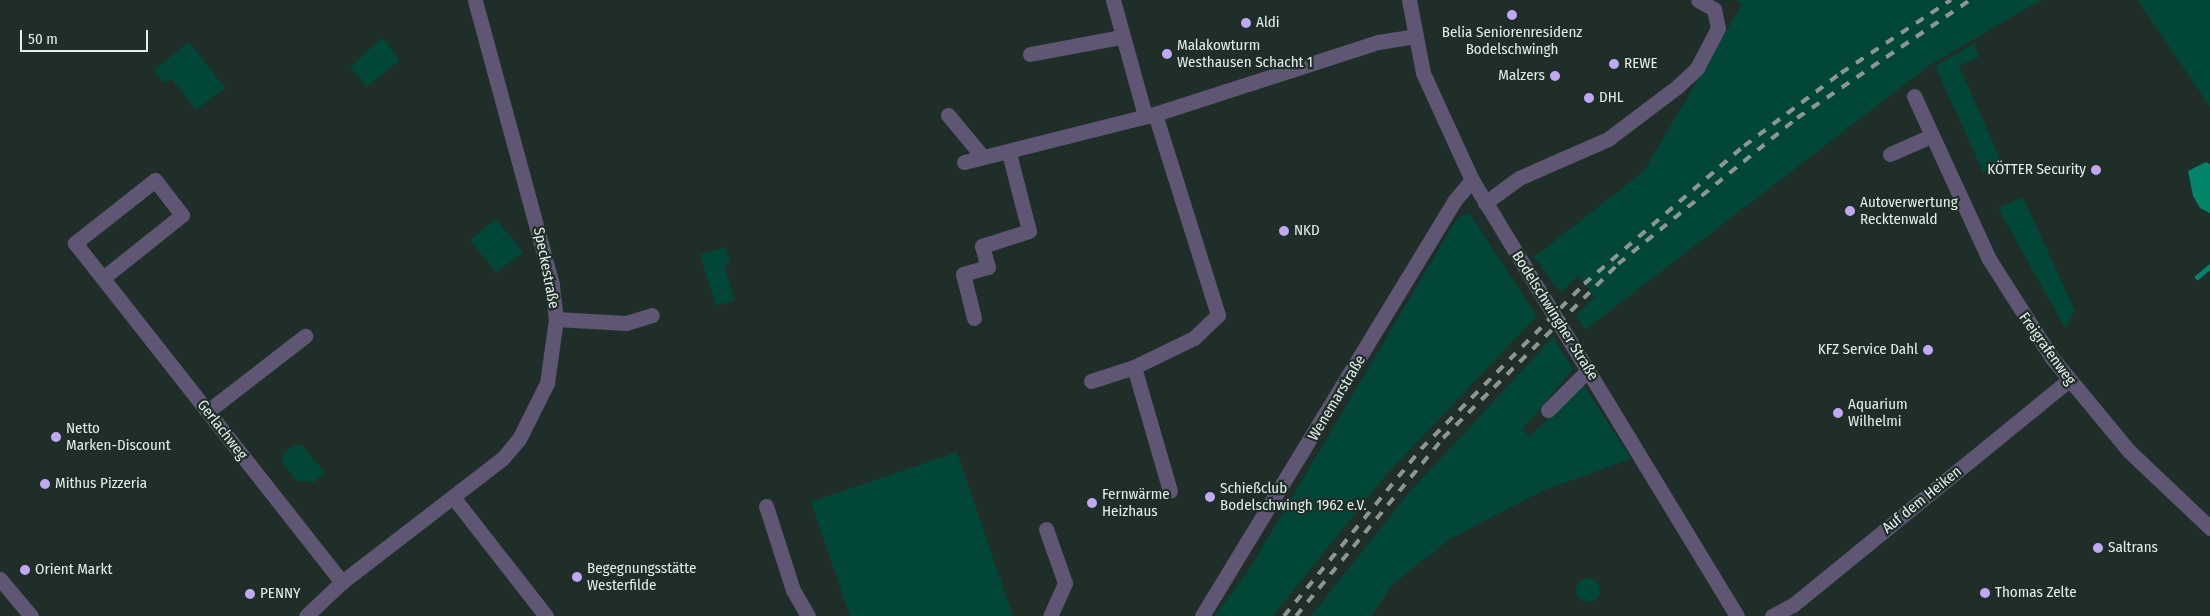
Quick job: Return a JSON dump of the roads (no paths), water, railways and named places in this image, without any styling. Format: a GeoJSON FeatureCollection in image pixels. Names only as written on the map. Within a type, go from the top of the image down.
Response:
{"type":"FeatureCollection","features":[{"type":"Feature","properties":{"kind":"street","name":"Speckestraße"},"geometry":{"type":"LineString","coordinates":[[306,616],[342,582],[502,459],[535,411],[553,356],[556,319],[546,253],[475,0]]}},
{"type":"Feature","properties":{"kind":"street"},"geometry":{"type":"LineString","coordinates":[[1092,381],[1134,366],[1194,338],[1218,315],[1150,114],[1121,37],[1113,0]]}},
{"type":"Feature","properties":{"kind":"street","name":"Bodelschwingher Straße"},"geometry":{"type":"LineString","coordinates":[[1409,0],[1414,36],[1429,88],[1472,180],[1737,616]]}},
{"type":"Feature","properties":{"kind":"street"},"geometry":{"type":"LineString","coordinates":[[1485,203],[1519,178],[1608,139],[1678,86],[1697,68],[1718,28],[1714,9],[1698,0]]}},
{"type":"Feature","properties":{"kind":"street"},"geometry":{"type":"LineString","coordinates":[[964,162],[1009,153],[1150,114],[1378,42],[1414,36]]}},
{"type":"Feature","properties":{"kind":"street"},"geometry":{"type":"LineString","coordinates":[[1030,54],[1121,37]]}},
{"type":"Feature","properties":{"kind":"street","name":"Freigrafenweg"},"geometry":{"type":"LineString","coordinates":[[1914,96],[1989,259],[2069,380],[2129,451],[2210,528]]}},
{"type":"Feature","properties":{"kind":"street"},"geometry":{"type":"LineString","coordinates":[[948,115],[983,157]]}},
{"type":"Feature","properties":{"kind":"street"},"geometry":{"type":"LineString","coordinates":[[1890,154],[1931,136]]}},
{"type":"Feature","properties":{"kind":"street"},"geometry":{"type":"LineString","coordinates":[[974,318],[963,274],[988,267],[982,246],[1029,231],[1009,153]]}},
{"type":"Feature","properties":{"kind":"street","name":"Gerlachweg"},"geometry":{"type":"LineString","coordinates":[[103,278],[182,215],[155,180],[75,243],[342,582]]}},
{"type":"Feature","properties":{"kind":"street","name":"Wenemarstraße"},"geometry":{"type":"LineString","coordinates":[[1202,616],[1455,200],[1472,180]]}},
{"type":"Feature","properties":{"kind":"street"},"geometry":{"type":"LineString","coordinates":[[556,319],[626,323],[652,315]]}},
{"type":"Feature","properties":{"kind":"street"},"geometry":{"type":"LineString","coordinates":[[208,411],[305,336]]}},
{"type":"Feature","properties":{"kind":"street"},"geometry":{"type":"LineString","coordinates":[[1134,366],[1170,491]]}},
{"type":"Feature","properties":{"kind":"street"},"geometry":{"type":"LineString","coordinates":[[1548,410],[1588,370]]}},
{"type":"Feature","properties":{"kind":"street","name":"Auf dem Heiken"},"geometry":{"type":"LineString","coordinates":[[1772,616],[1793,605],[2069,380]]}},
{"type":"Feature","properties":{"kind":"street"},"geometry":{"type":"LineString","coordinates":[[454,497],[546,616]]}},
{"type":"Feature","properties":{"kind":"street"},"geometry":{"type":"LineString","coordinates":[[766,506],[793,590],[808,616]]}},
{"type":"Feature","properties":{"kind":"street"},"geometry":{"type":"LineString","coordinates":[[1046,529],[1065,583],[1050,616]]}},
{"type":"Feature","properties":{"kind":"street"},"geometry":{"type":"LineString","coordinates":[[0,578],[31,616]]}},
{"type":"Feature","properties":{"kind":"waterway"},"geometry":{"type":"LineString","coordinates":[[2197,277],[2210,266]]}},
{"type":"Feature","properties":{"kind":"railway"},"geometry":{"type":"LineString","coordinates":[[1284,616],[1421,449],[1584,284],[1744,146],[1841,73],[1951,0]]}},
{"type":"Feature","properties":{"kind":"railway"},"geometry":{"type":"LineString","coordinates":[[1296,616],[1443,438],[1618,264],[1797,118],[1970,0]]}},
{"type":"Feature","properties":{"kind":"place","name":"Belia Seniorenresidenz Bodelschwingh"},"geometry":{"type":"Point","coordinates":[1512,15]}},
{"type":"Feature","properties":{"kind":"place","name":"Aldi"},"geometry":{"type":"Point","coordinates":[1246,23]}},
{"type":"Feature","properties":{"kind":"place","name":"Malakowturm Westhausen Schacht 1"},"geometry":{"type":"Point","coordinates":[1167,54]}},
{"type":"Feature","properties":{"kind":"place","name":"REWE"},"geometry":{"type":"Point","coordinates":[1614,64]}},
{"type":"Feature","properties":{"kind":"place","name":"Malzers"},"geometry":{"type":"Point","coordinates":[1555,76]}},
{"type":"Feature","properties":{"kind":"place","name":"DHL"},"geometry":{"type":"Point","coordinates":[1589,98]}},
{"type":"Feature","properties":{"kind":"place","name":"KÖTTER Security"},"geometry":{"type":"Point","coordinates":[2096,170]}},
{"type":"Feature","properties":{"kind":"place","name":"Autoverwertung Recktenwald"},"geometry":{"type":"Point","coordinates":[1850,211]}},
{"type":"Feature","properties":{"kind":"place","name":"NKD"},"geometry":{"type":"Point","coordinates":[1284,231]}},
{"type":"Feature","properties":{"kind":"place","name":"KFZ Service Dahl"},"geometry":{"type":"Point","coordinates":[1928,350]}},
{"type":"Feature","properties":{"kind":"place","name":"Aquarium Wilhelmi"},"geometry":{"type":"Point","coordinates":[1838,413]}},
{"type":"Feature","properties":{"kind":"place","name":"Netto Marken-Discount"},"geometry":{"type":"Point","coordinates":[56,437]}},
{"type":"Feature","properties":{"kind":"place","name":"Mithus Pizzeria"},"geometry":{"type":"Point","coordinates":[45,484]}},
{"type":"Feature","properties":{"kind":"place","name":"Schießclub Bodelschwingh 1962 e.V."},"geometry":{"type":"Point","coordinates":[1210,497]}},
{"type":"Feature","properties":{"kind":"place","name":"Fernwärme Heizhaus"},"geometry":{"type":"Point","coordinates":[1092,503]}},
{"type":"Feature","properties":{"kind":"place","name":"Saltrans"},"geometry":{"type":"Point","coordinates":[2098,548]}},
{"type":"Feature","properties":{"kind":"place","name":"Orient Markt"},"geometry":{"type":"Point","coordinates":[25,570]}},
{"type":"Feature","properties":{"kind":"place","name":"Begegnungsstätte Westerfilde"},"geometry":{"type":"Point","coordinates":[577,577]}},
{"type":"Feature","properties":{"kind":"place","name":"Thomas Zelte"},"geometry":{"type":"Point","coordinates":[1985,593]}},
{"type":"Feature","properties":{"kind":"place","name":"PENNY"},"geometry":{"type":"Point","coordinates":[250,594]}}]}
